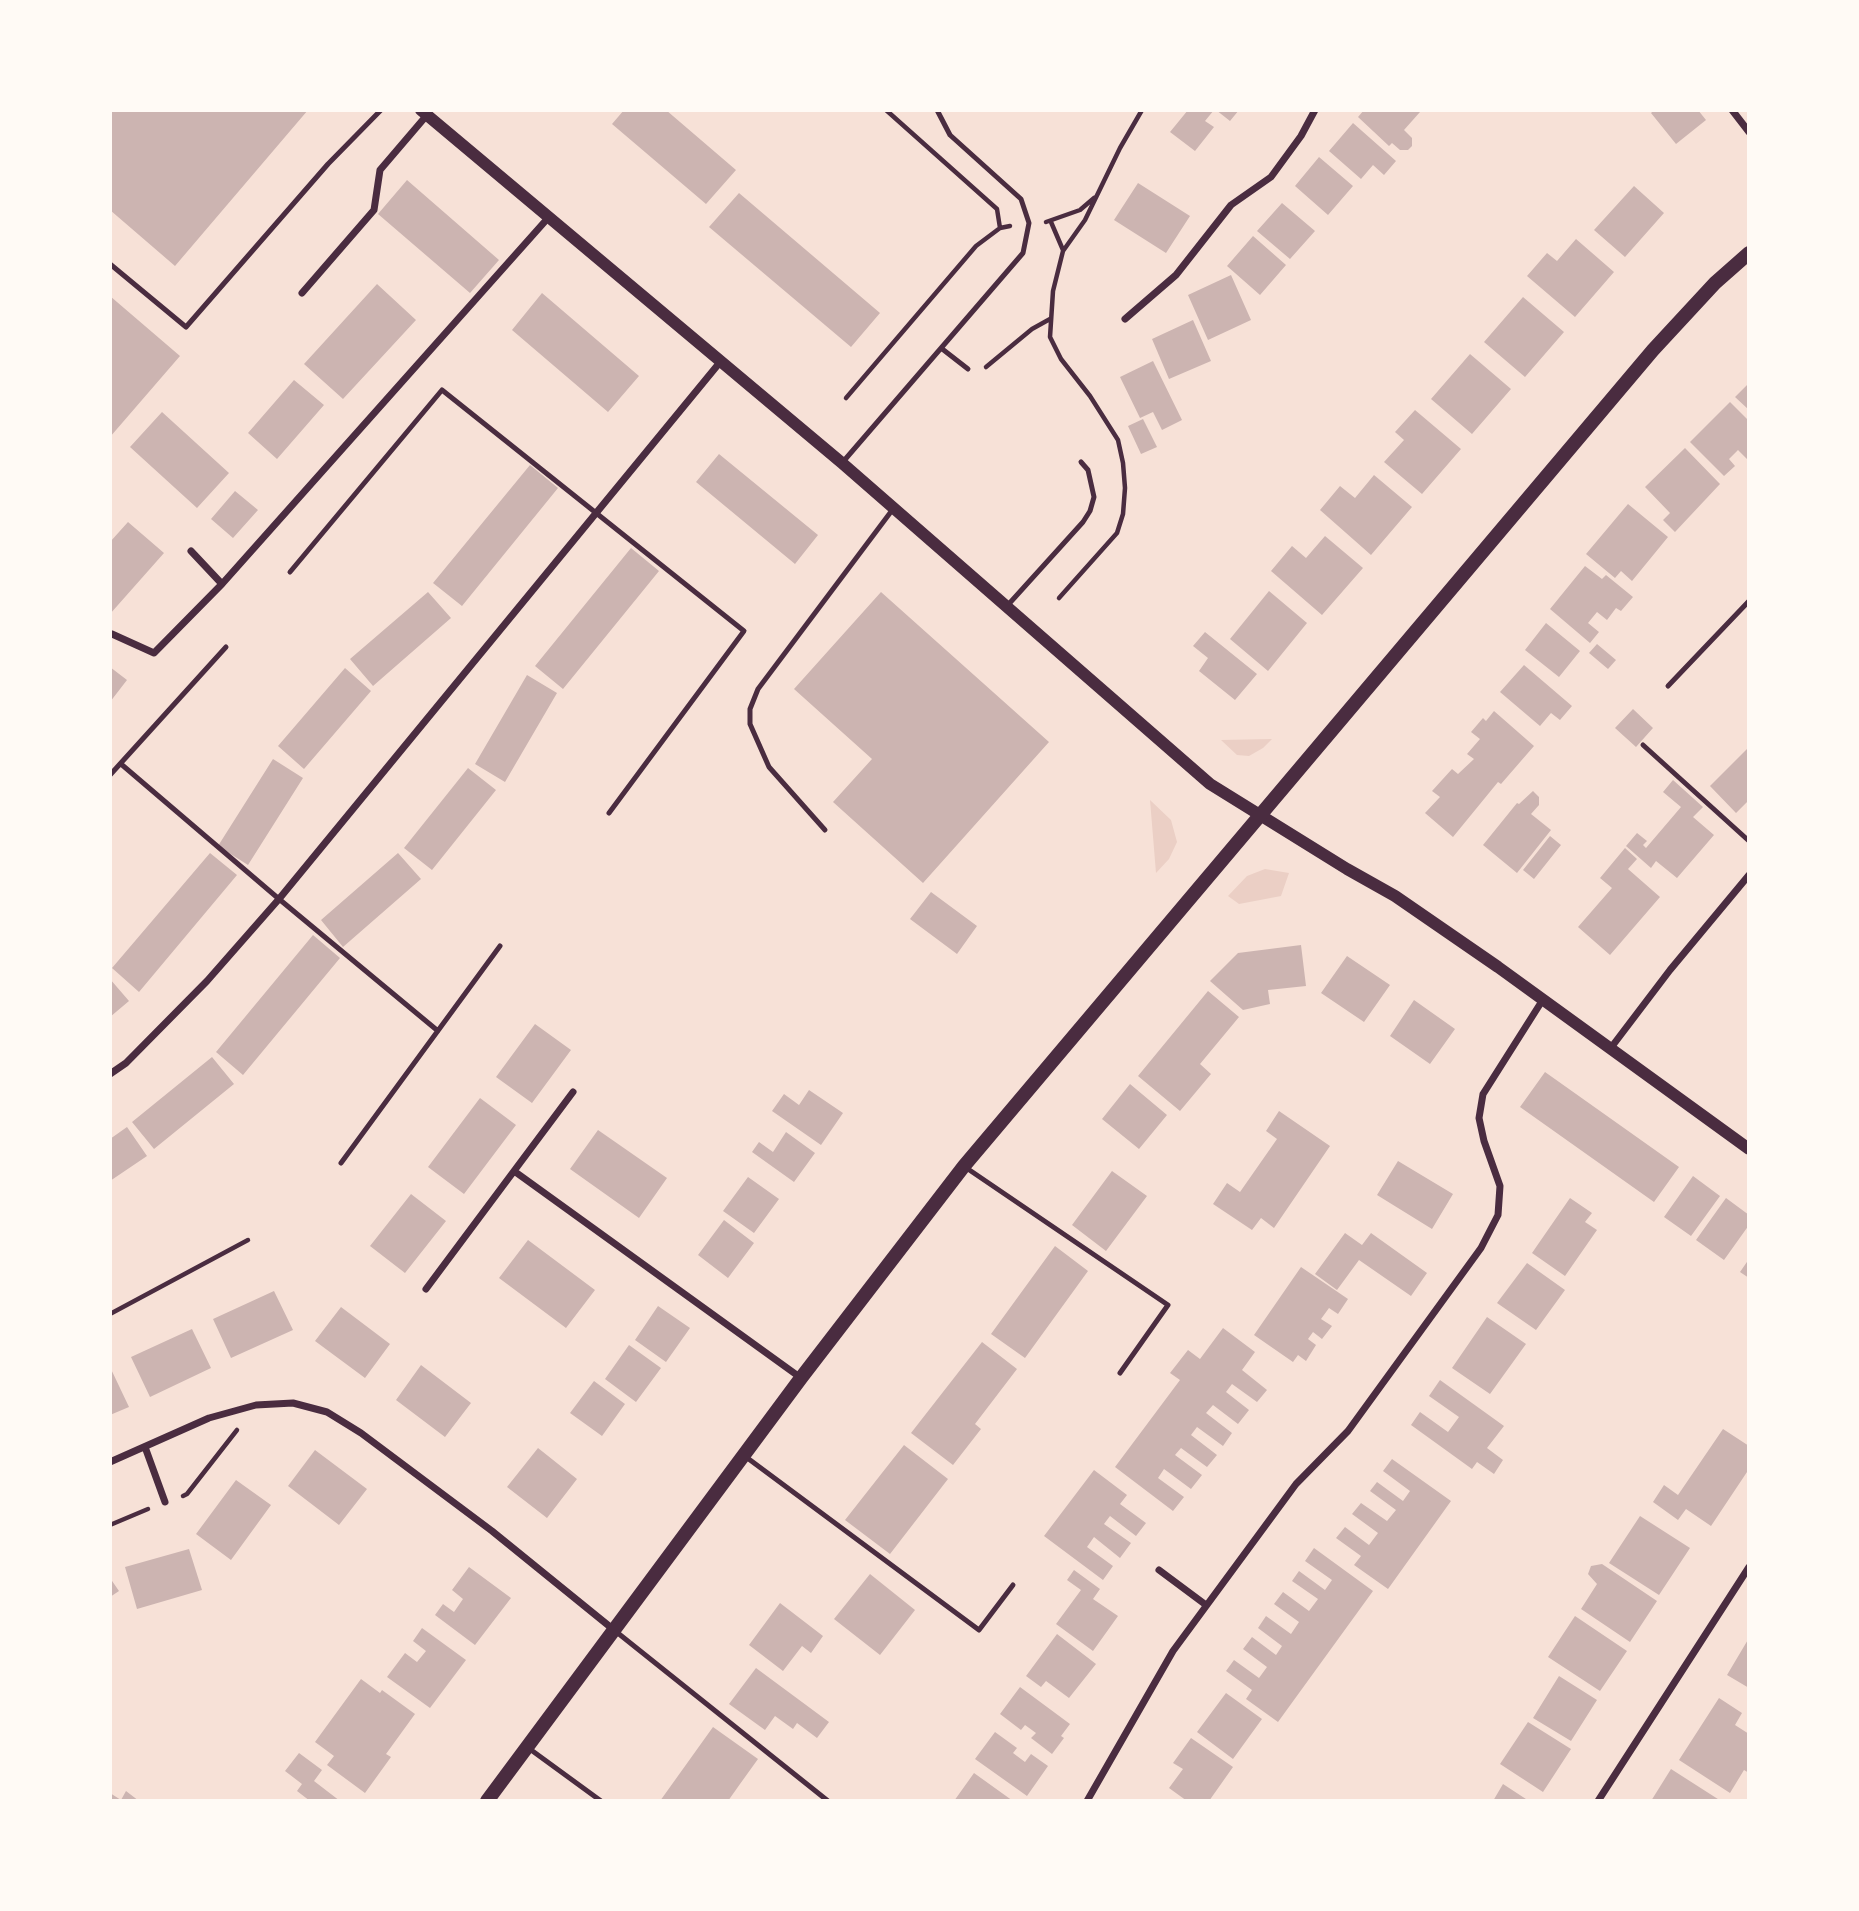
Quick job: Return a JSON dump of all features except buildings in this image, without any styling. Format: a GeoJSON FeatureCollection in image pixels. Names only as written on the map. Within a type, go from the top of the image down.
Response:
{"type":"FeatureCollection","features":[{"type":"Feature","properties":{"kind":"main road"},"geometry":{"type":"LineString","coordinates":[[487,1801],[801,1378],[964,1166],[1653,350],[1715,283],[1749,253]]}},
{"type":"Feature","properties":{"kind":"street"},"geometry":{"type":"LineString","coordinates":[[1125,319],[1176,275],[1231,205],[1271,177],[1301,136],[1315,110]]}},
{"type":"Feature","properties":{"kind":"street"},"geometry":{"type":"LineString","coordinates":[[1732,110],[1749,132]]}},
{"type":"Feature","properties":{"kind":"street"},"geometry":{"type":"LineString","coordinates":[[302,293],[374,210],[380,170],[424,113],[842,463],[1183,763],[1210,784],[1395,896],[1498,967],[1749,1149]]}},
{"type":"Feature","properties":{"kind":"street"},"geometry":{"type":"LineString","coordinates":[[112,634],[154,653],[222,584],[548,218]]}},
{"type":"Feature","properties":{"kind":"street"},"geometry":{"type":"LineString","coordinates":[[110,1074],[126,1063],[207,981],[279,900],[721,361]]}},
{"type":"Feature","properties":{"kind":"street"},"geometry":{"type":"LineString","coordinates":[[191,551],[222,584]]}},
{"type":"Feature","properties":{"kind":"street"},"geometry":{"type":"LineString","coordinates":[[1610,1049],[1670,970],[1749,875]]}},
{"type":"Feature","properties":{"kind":"street"},"geometry":{"type":"LineString","coordinates":[[1087,1801],[1173,1651],[1296,1484],[1348,1431],[1480,1248],[1498,1215],[1500,1186],[1479,1118],[1483,1094],[1542,1001]]}},
{"type":"Feature","properties":{"kind":"street"},"geometry":{"type":"LineString","coordinates":[[426,1289],[573,1092]]}},
{"type":"Feature","properties":{"kind":"street"},"geometry":{"type":"LineString","coordinates":[[514,1171],[801,1378]]}},
{"type":"Feature","properties":{"kind":"street"},"geometry":{"type":"LineString","coordinates":[[110,1462],[209,1418],[256,1405],[293,1403],[327,1412],[361,1433],[492,1531],[614,1630]]}},
{"type":"Feature","properties":{"kind":"street"},"geometry":{"type":"LineString","coordinates":[[145,1447],[165,1502]]}},
{"type":"Feature","properties":{"kind":"street"},"geometry":{"type":"LineString","coordinates":[[1598,1801],[1749,1567]]}},
{"type":"Feature","properties":{"kind":"street"},"geometry":{"type":"LineString","coordinates":[[1159,1570],[1206,1605]]}},
{"type":"Feature","properties":{"kind":"lane"},"geometry":{"type":"LineString","coordinates":[[110,264],[186,327],[328,164],[381,110]]}},
{"type":"Feature","properties":{"kind":"lane"},"geometry":{"type":"LineString","coordinates":[[842,463],[1023,253],[1029,223],[1021,199],[950,135],[937,110]]}},
{"type":"Feature","properties":{"kind":"lane"},"geometry":{"type":"LineString","coordinates":[[941,348],[968,369]]}},
{"type":"Feature","properties":{"kind":"lane"},"geometry":{"type":"LineString","coordinates":[[290,572],[442,390],[744,631],[609,813]]}},
{"type":"Feature","properties":{"kind":"lane"},"geometry":{"type":"LineString","coordinates":[[1007,607],[1090,511],[1094,497],[1088,470],[1081,462]]}},
{"type":"Feature","properties":{"kind":"lane"},"geometry":{"type":"LineString","coordinates":[[825,830],[769,767],[750,724],[750,709],[758,689],[894,508]]}},
{"type":"Feature","properties":{"kind":"lane"},"geometry":{"type":"LineString","coordinates":[[1668,686],[1749,601]]}},
{"type":"Feature","properties":{"kind":"lane"},"geometry":{"type":"LineString","coordinates":[[110,775],[226,647]]}},
{"type":"Feature","properties":{"kind":"lane"},"geometry":{"type":"LineString","coordinates":[[1643,745],[1749,841]]}},
{"type":"Feature","properties":{"kind":"lane"},"geometry":{"type":"LineString","coordinates":[[121,764],[279,900],[438,1031]]}},
{"type":"Feature","properties":{"kind":"lane"},"geometry":{"type":"LineString","coordinates":[[341,1163],[500,946]]}},
{"type":"Feature","properties":{"kind":"lane"},"geometry":{"type":"LineString","coordinates":[[964,1166],[1168,1305],[1120,1373]]}},
{"type":"Feature","properties":{"kind":"lane"},"geometry":{"type":"LineString","coordinates":[[744,1455],[979,1630],[1013,1585]]}},
{"type":"Feature","properties":{"kind":"lane"},"geometry":{"type":"LineString","coordinates":[[614,1630],[828,1801]]}},
{"type":"Feature","properties":{"kind":"lane"},"geometry":{"type":"LineString","coordinates":[[526,1747],[601,1801]]}},
{"type":"Feature","properties":{"kind":"path"},"geometry":{"type":"LineString","coordinates":[[886,110],[997,209],[1000,228]]}},
{"type":"Feature","properties":{"kind":"path"},"geometry":{"type":"LineString","coordinates":[[1059,597],[1117,533],[1123,514],[1125,488],[1118,440],[1090,396],[1061,359],[1051,337],[1053,291],[1063,251],[1085,220],[1119,148],[1142,110]]}},
{"type":"Feature","properties":{"kind":"path"},"geometry":{"type":"LineString","coordinates":[[846,398],[976,246],[1000,228],[1051,222],[1080,210],[1097,195]]}},
{"type":"Feature","properties":{"kind":"path"},"geometry":{"type":"LineString","coordinates":[[1051,222],[1063,251]]}},
{"type":"Feature","properties":{"kind":"path"},"geometry":{"type":"LineString","coordinates":[[976,376],[1032,330],[1050,319]]}},
{"type":"Feature","properties":{"kind":"path"},"geometry":{"type":"LineString","coordinates":[[110,1314],[248,1240]]}},
{"type":"Feature","properties":{"kind":"path"},"geometry":{"type":"LineString","coordinates":[[110,1525],[187,1494],[256,1405]]}},
{"type":"Feature","properties":{"kind":"shaded area"},"geometry":{"type":"Polygon","coordinates":[[[1272,739],[1249,756],[1237,755],[1221,740],[1272,739]]]}},
{"type":"Feature","properties":{"kind":"shaded area"},"geometry":{"type":"Polygon","coordinates":[[[1150,800],[1171,820],[1177,842],[1169,859],[1156,873],[1150,800]]]}},
{"type":"Feature","properties":{"kind":"shaded area"},"geometry":{"type":"Polygon","coordinates":[[[1265,869],[1289,873],[1281,896],[1239,904],[1228,896],[1247,876],[1265,869]]]}}]}
